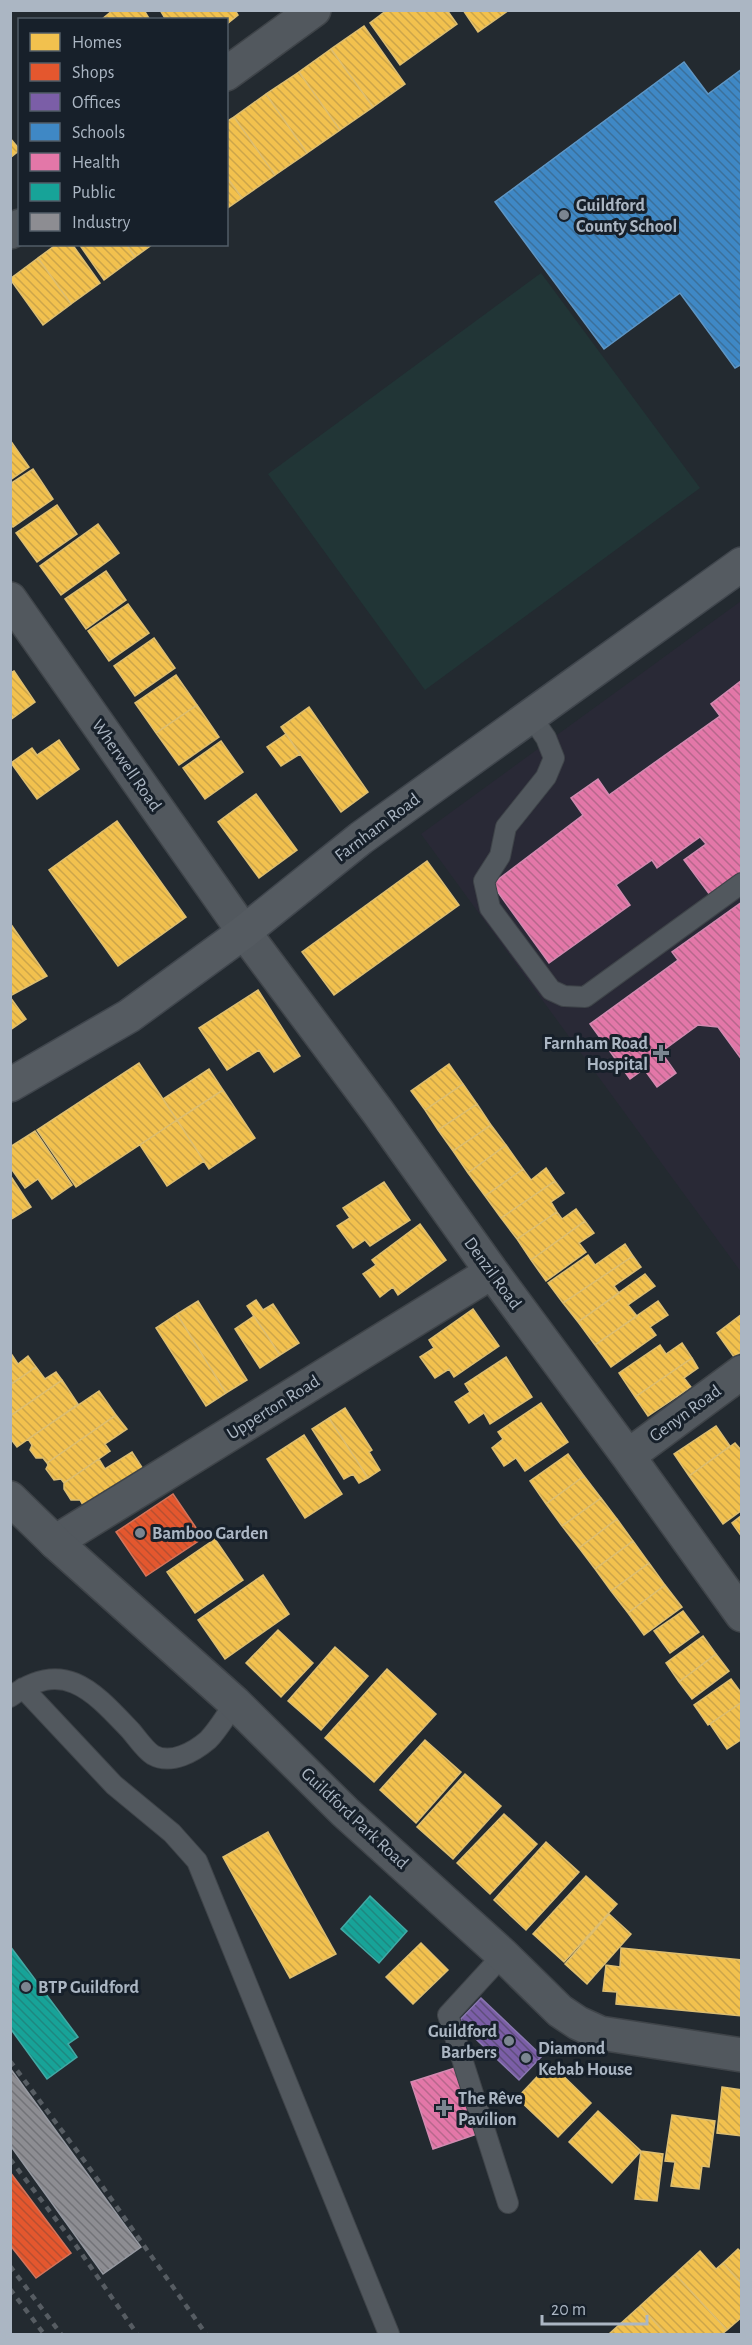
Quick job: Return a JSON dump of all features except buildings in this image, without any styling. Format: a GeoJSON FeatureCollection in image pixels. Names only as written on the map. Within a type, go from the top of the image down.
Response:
{"type":"FeatureCollection","features":[{"type":"Feature","properties":{"kind":"main road","name":"Farnham Road"},"geometry":{"type":"LineString","coordinates":[[10,1085],[129,1016],[244,932],[361,838],[741,564]]}},
{"type":"Feature","properties":{"kind":"street"},"geometry":{"type":"LineString","coordinates":[[228,73],[314,10]]}},
{"type":"Feature","properties":{"kind":"street","name":"Wherwell Road"},"geometry":{"type":"LineString","coordinates":[[14,609],[244,932]]}},
{"type":"Feature","properties":{"kind":"street","name":"Denzil Road"},"geometry":{"type":"LineString","coordinates":[[244,932],[378,1112],[741,1615]]}},
{"type":"Feature","properties":{"kind":"street","name":"Upperton Road"},"geometry":{"type":"LineString","coordinates":[[55,1542],[492,1272]]}},
{"type":"Feature","properties":{"kind":"street","name":"Genyn Road"},"geometry":{"type":"LineString","coordinates":[[628,1456],[741,1372]]}},
{"type":"Feature","properties":{"kind":"street","name":"Guildford Park Road"},"geometry":{"type":"LineString","coordinates":[[10,1498],[55,1542],[235,1702],[345,1812],[503,1955],[560,2011],[578,2023],[600,2033],[741,2055]]}},
{"type":"Feature","properties":{"kind":"lane"},"geometry":{"type":"LineString","coordinates":[[530,716],[546,738],[554,758],[546,777],[506,827],[500,856],[484,881],[490,908],[551,990],[564,996],[585,997],[741,883]]}},
{"type":"Feature","properties":{"kind":"lane"},"geometry":{"type":"LineString","coordinates":[[235,1702],[208,1739],[186,1755],[168,1759],[153,1755],[99,1699],[78,1684],[53,1678],[17,1693],[114,1785],[172,1833],[198,1861],[389,2334]]}},
{"type":"Feature","properties":{"kind":"lane"},"geometry":{"type":"LineString","coordinates":[[503,1955],[448,2015],[508,2203]]}},
{"type":"Feature","properties":{"kind":"shaded area","name":"Farnham Road Hospital"},"geometry":{"type":"Polygon","coordinates":[[[741,601],[741,1272],[421,834],[741,601]]]}},
{"type":"Feature","properties":{"kind":"green space"},"geometry":{"type":"Polygon","coordinates":[[[541,273],[700,488],[425,690],[268,474],[541,273]]]}},
{"type":"Feature","properties":{"kind":"railway"},"geometry":{"type":"LineString","coordinates":[[10,2061],[86,2163],[206,2334]]}},
{"type":"Feature","properties":{"kind":"railway"},"geometry":{"type":"LineString","coordinates":[[10,2159],[77,2247],[137,2334]]}},
{"type":"Feature","properties":{"kind":"railway"},"geometry":{"type":"LineString","coordinates":[[10,2266],[61,2334]]}},
{"type":"Feature","properties":{"kind":"railway"},"geometry":{"type":"LineString","coordinates":[[10,2289],[44,2334]]}},
{"type":"Feature","properties":{"kind":"place","name":"Guildford County School"},"geometry":{"type":"Point","coordinates":[564,215]}},
{"type":"Feature","properties":{"kind":"place","name":"Farnham Road Hospital"},"geometry":{"type":"Point","coordinates":[661,1053]}},
{"type":"Feature","properties":{"kind":"place","name":"Bamboo Garden"},"geometry":{"type":"Point","coordinates":[140,1533]}},
{"type":"Feature","properties":{"kind":"place","name":"BTP Guildford"},"geometry":{"type":"Point","coordinates":[26,1987]}},
{"type":"Feature","properties":{"kind":"place","name":"Guildford Barbers"},"geometry":{"type":"Point","coordinates":[509,2041]}},
{"type":"Feature","properties":{"kind":"place","name":"Diamond Kebab House"},"geometry":{"type":"Point","coordinates":[526,2058]}},
{"type":"Feature","properties":{"kind":"place","name":"The Rêve Pavilion"},"geometry":{"type":"Point","coordinates":[444,2108]}}]}
